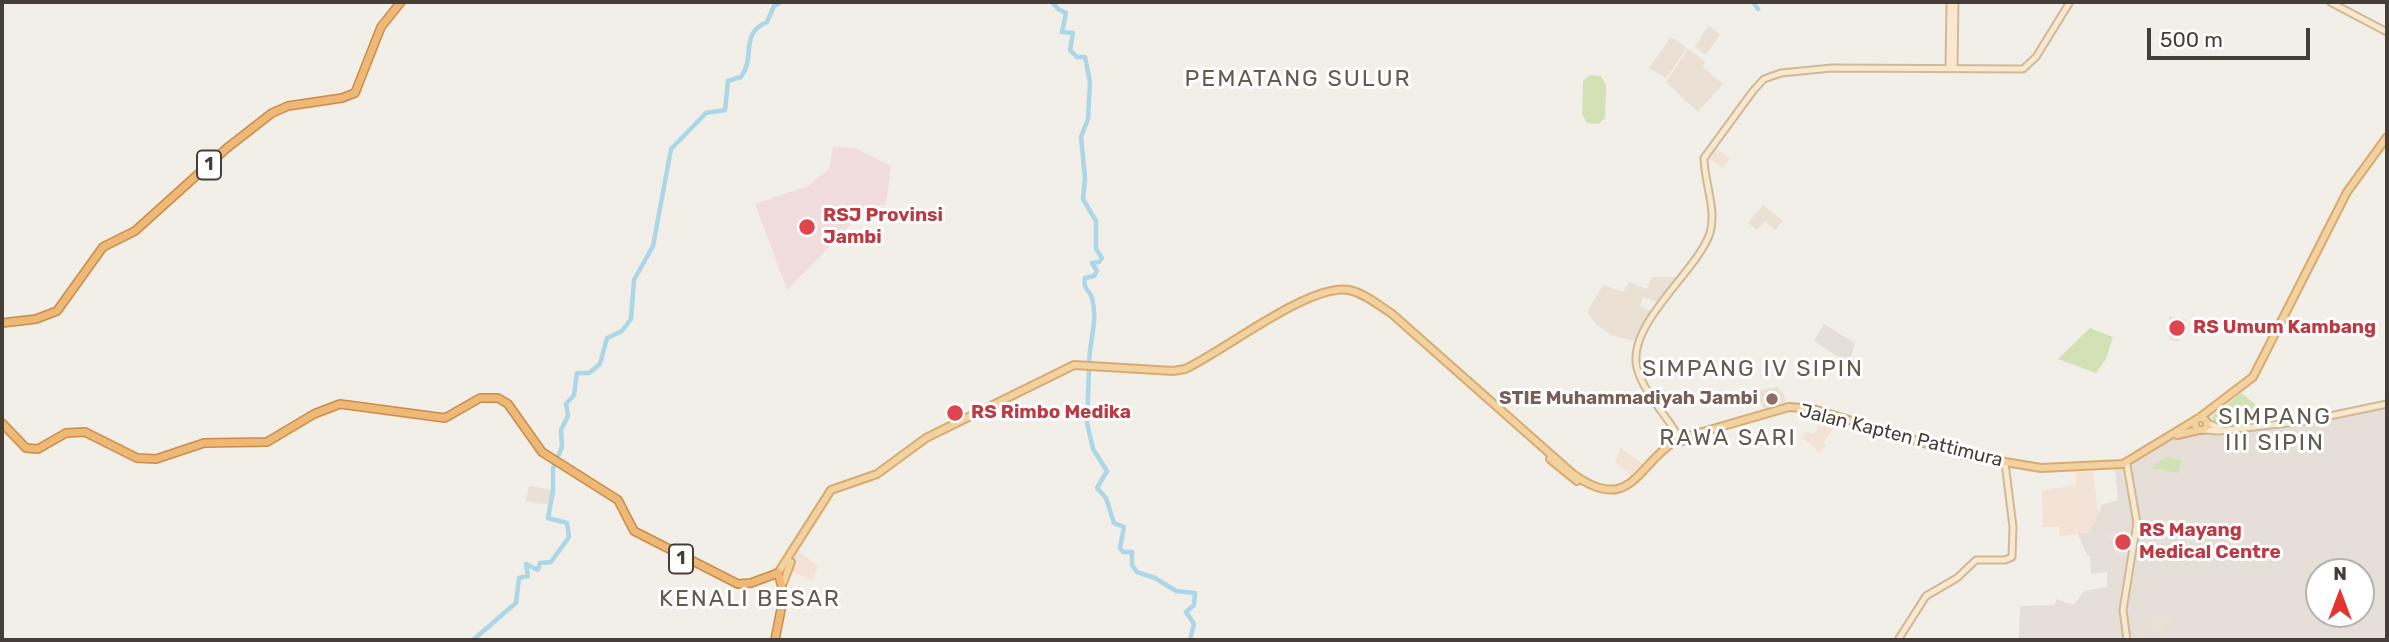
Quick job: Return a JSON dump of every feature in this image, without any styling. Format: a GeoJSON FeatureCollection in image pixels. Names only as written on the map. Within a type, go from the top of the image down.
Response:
{"type":"FeatureCollection","features":[{"type":"Feature","properties":{"kind":"highway","name":"1"},"geometry":{"type":"LineString","coordinates":[[2,323],[36,319],[57,311],[103,247],[135,231],[227,148],[272,113],[288,106],[342,98],[355,93],[381,27],[401,2]]}},
{"type":"Feature","properties":{"kind":"highway","name":"1"},"geometry":{"type":"LineString","coordinates":[[2,423],[26,449],[38,449],[66,433],[85,432],[127,454],[147,459],[204,443],[267,442],[314,414],[340,404],[445,418],[476,400],[493,397],[508,404],[535,444],[556,463],[605,493],[620,506],[632,533],[741,587],[777,576]]}},
{"type":"Feature","properties":{"kind":"highway"},"geometry":{"type":"LineString","coordinates":[[773,640],[782,585],[777,576]]}},
{"type":"Feature","properties":{"kind":"main road"},"geometry":{"type":"LineString","coordinates":[[1950,68],[1952,2]]}},
{"type":"Feature","properties":{"kind":"main road"},"geometry":{"type":"LineString","coordinates":[[777,576],[809,526],[837,490],[879,477],[918,446],[1044,381],[1072,368],[1103,367],[1163,373],[1190,370],[1275,319],[1322,296],[1349,292],[1389,315],[1442,358],[1573,474],[1591,485],[1607,489],[1633,483],[1663,449],[1680,440],[1637,373],[1634,360],[1637,344],[1653,315],[1706,237],[1709,225],[1705,155],[1749,93],[1768,76],[1804,66],[2023,69],[2036,57],[2068,2]]}},
{"type":"Feature","properties":{"kind":"main road"},"geometry":{"type":"LineString","coordinates":[[2330,2],[2387,32]]}},
{"type":"Feature","properties":{"kind":"main road","name":"Jalan Kapten Pattimura"},"geometry":{"type":"LineString","coordinates":[[1680,440],[1798,407],[1962,456],[2005,465],[2041,468],[2127,464],[2160,443],[2202,423],[2211,409],[2249,382],[2295,298],[2336,214],[2387,138]]}},
{"type":"Feature","properties":{"kind":"main road"},"geometry":{"type":"LineString","coordinates":[[2202,423],[2219,431],[2306,421],[2384,403]]}},
{"type":"Feature","properties":{"kind":"main road"},"geometry":{"type":"LineString","coordinates":[[2127,464],[2137,523],[2123,610],[2127,640]]}},
{"type":"Feature","properties":{"kind":"main road"},"geometry":{"type":"LineString","coordinates":[[1898,640],[1924,598],[1935,589],[1957,578],[1976,560],[2005,560],[2012,557],[2013,527],[2005,465]]}},
{"type":"Feature","properties":{"kind":"main road"},"geometry":{"type":"LineString","coordinates":[[782,585],[809,526]]}},
{"type":"Feature","properties":{"kind":"main road"},"geometry":{"type":"LineString","coordinates":[[777,576],[791,562]]}},
{"type":"Feature","properties":{"kind":"shaded area"},"geometry":{"type":"Polygon","coordinates":[[[1708,25],[1720,34],[1706,55],[1695,47],[1708,25]]]}},
{"type":"Feature","properties":{"kind":"shaded area"},"geometry":{"type":"Polygon","coordinates":[[[1671,37],[1687,48],[1666,78],[1649,68],[1671,37]]]}},
{"type":"Feature","properties":{"kind":"shaded area"},"geometry":{"type":"Polygon","coordinates":[[[1688,49],[1705,61],[1703,67],[1723,84],[1698,112],[1666,82],[1688,49]]]}},
{"type":"Feature","properties":{"kind":"shaded area","name":"RSJ Provinsi Jambi"},"geometry":{"type":"Polygon","coordinates":[[[833,147],[855,148],[891,166],[886,204],[864,211],[787,290],[755,204],[808,186],[829,169],[833,147]]]}},
{"type":"Feature","properties":{"kind":"shaded area"},"geometry":{"type":"Polygon","coordinates":[[[1715,148],[1730,158],[1724,168],[1707,158],[1715,148]]]}},
{"type":"Feature","properties":{"kind":"shaded area"},"geometry":{"type":"Polygon","coordinates":[[[1763,205],[1783,221],[1775,230],[1765,221],[1757,230],[1748,223],[1763,205]]]}},
{"type":"Feature","properties":{"kind":"shaded area"},"geometry":{"type":"Polygon","coordinates":[[[1652,277],[1676,277],[1658,302],[1643,297],[1640,306],[1652,312],[1634,341],[1611,335],[1596,324],[1587,312],[1603,285],[1623,292],[1629,282],[1647,289],[1652,277]]]}},
{"type":"Feature","properties":{"kind":"shaded area","name":"RS Umum Kambang"},"geometry":{"type":"Polygon","coordinates":[[[2169,316],[2186,319],[2179,342],[2169,339],[2169,316]]]}},
{"type":"Feature","properties":{"kind":"shaded area"},"geometry":{"type":"Polygon","coordinates":[[[1824,324],[1855,343],[1849,364],[1814,341],[1824,324]]]}},
{"type":"Feature","properties":{"kind":"shaded area","name":"STIE Muhammadiyah Jambi"},"geometry":{"type":"Polygon","coordinates":[[[1777,387],[1783,393],[1787,406],[1766,413],[1755,391],[1777,387]]]}},
{"type":"Feature","properties":{"kind":"shaded area"},"geometry":{"type":"Polygon","coordinates":[[[2387,404],[2387,640],[2019,640],[2020,606],[2055,605],[2056,599],[2074,605],[2084,591],[2107,587],[2107,572],[2091,574],[2090,556],[2087,555],[2078,534],[2084,527],[2094,524],[2094,514],[2101,510],[2101,505],[2118,500],[2115,468],[2127,465],[2179,434],[2306,421],[2387,404]]]}},
{"type":"Feature","properties":{"kind":"shaded area"},"geometry":{"type":"Polygon","coordinates":[[[1821,419],[1837,424],[1823,442],[1826,445],[1820,452],[1802,437],[1806,432],[1814,434],[1821,419]]]}},
{"type":"Feature","properties":{"kind":"shaded area"},"geometry":{"type":"Polygon","coordinates":[[[1621,448],[1643,464],[1633,477],[1615,462],[1621,448]]]}},
{"type":"Feature","properties":{"kind":"shaded area"},"geometry":{"type":"Polygon","coordinates":[[[2076,472],[2093,472],[2098,512],[2094,524],[2090,525],[2092,532],[2059,536],[2059,527],[2043,527],[2042,491],[2076,485],[2076,472]]]}},
{"type":"Feature","properties":{"kind":"shaded area"},"geometry":{"type":"Polygon","coordinates":[[[529,486],[553,490],[550,505],[526,501],[529,486]]]}},
{"type":"Feature","properties":{"kind":"shaded area","name":"RS Mayang Medical Centre"},"geometry":{"type":"Polygon","coordinates":[[[2122,533],[2124,540],[2133,540],[2130,555],[2115,554],[2113,538],[2107,538],[2107,535],[2122,533]]]}},
{"type":"Feature","properties":{"kind":"shaded area"},"geometry":{"type":"Polygon","coordinates":[[[798,551],[818,566],[812,581],[789,570],[798,551]]]}},
{"type":"Feature","properties":{"kind":"shaded area"},"geometry":{"type":"Polygon","coordinates":[[[2152,616],[2172,617],[2163,632],[2151,633],[2152,616]]]}},
{"type":"Feature","properties":{"kind":"green space"},"geometry":{"type":"Polygon","coordinates":[[[1590,75],[1601,76],[1606,85],[1605,118],[1598,124],[1587,123],[1582,114],[1583,81],[1590,75]]]}},
{"type":"Feature","properties":{"kind":"green space"},"geometry":{"type":"Polygon","coordinates":[[[2090,328],[2113,337],[2106,359],[2096,373],[2058,359],[2090,328]]]}},
{"type":"Feature","properties":{"kind":"green space"},"geometry":{"type":"Polygon","coordinates":[[[2241,393],[2258,408],[2257,423],[2219,427],[2213,422],[2212,416],[2241,393]]]}},
{"type":"Feature","properties":{"kind":"green space"},"geometry":{"type":"Polygon","coordinates":[[[2167,457],[2182,460],[2178,473],[2151,468],[2167,457]]]}},
{"type":"Feature","properties":{"kind":"waterway"},"geometry":{"type":"LineString","coordinates":[[503,614],[516,603],[519,578],[528,576],[526,564],[538,570],[540,563],[551,562],[569,537],[567,523],[548,518],[553,491],[553,468],[562,447],[561,430],[568,416],[566,404],[574,395],[577,373],[589,373],[600,364],[607,338],[622,331],[631,319],[634,280],[653,246],[671,149],[706,113],[725,110],[728,81],[741,77],[753,33],[767,22],[774,6],[781,2]]}},
{"type":"Feature","properties":{"kind":"waterway"},"geometry":{"type":"LineString","coordinates":[[1052,2],[1066,13],[1062,32],[1073,33],[1070,50],[1077,57],[1085,57],[1090,82],[1088,119],[1081,137],[1085,178],[1083,199],[1096,221],[1096,249],[1102,258],[1099,262],[1092,263],[1097,271],[1094,276],[1085,278],[1094,314],[1089,362]]}},
{"type":"Feature","properties":{"kind":"waterway"},"geometry":{"type":"LineString","coordinates":[[1753,2],[1758,9]]}},
{"type":"Feature","properties":{"kind":"waterway"},"geometry":{"type":"LineString","coordinates":[[1089,370],[1087,423],[1093,449],[1107,471],[1097,488],[1106,498],[1114,523],[1124,527],[1120,548],[1123,552],[1132,552],[1132,565],[1137,572],[1155,578],[1176,591],[1195,593],[1194,605],[1186,612],[1194,624],[1190,640]]}},
{"type":"Feature","properties":{"kind":"waterway"},"geometry":{"type":"LineString","coordinates":[[473,640],[502,615]]}},
{"type":"Feature","properties":{"kind":"place","name":"RSJ Provinsi Jambi"},"geometry":{"type":"Point","coordinates":[807,227]}},
{"type":"Feature","properties":{"kind":"place","name":"RS Umum Kambang"},"geometry":{"type":"Point","coordinates":[2177,328]}},
{"type":"Feature","properties":{"kind":"place","name":"STIE Muhammadiyah Jambi"},"geometry":{"type":"Point","coordinates":[1772,399]}},
{"type":"Feature","properties":{"kind":"place","name":"RS Rimbo Medika"},"geometry":{"type":"Point","coordinates":[955,413]}},
{"type":"Feature","properties":{"kind":"place","name":"RS Mayang Medical Centre"},"geometry":{"type":"Point","coordinates":[2123,542]}},
{"type":"Feature","properties":{"kind":"district","name":"PEMATANG SULUR"},"geometry":{"type":"Point","coordinates":[1298,79]}},
{"type":"Feature","properties":{"kind":"district","name":"SIMPANG IV SIPIN"},"geometry":{"type":"Point","coordinates":[1753,369]}},
{"type":"Feature","properties":{"kind":"district","name":"SIMPANG III SIPIN"},"geometry":{"type":"Point","coordinates":[2275,430]}},
{"type":"Feature","properties":{"kind":"district","name":"RAWA SARI"},"geometry":{"type":"Point","coordinates":[1728,438]}},
{"type":"Feature","properties":{"kind":"district","name":"KENALI BESAR"},"geometry":{"type":"Point","coordinates":[750,599]}}]}
